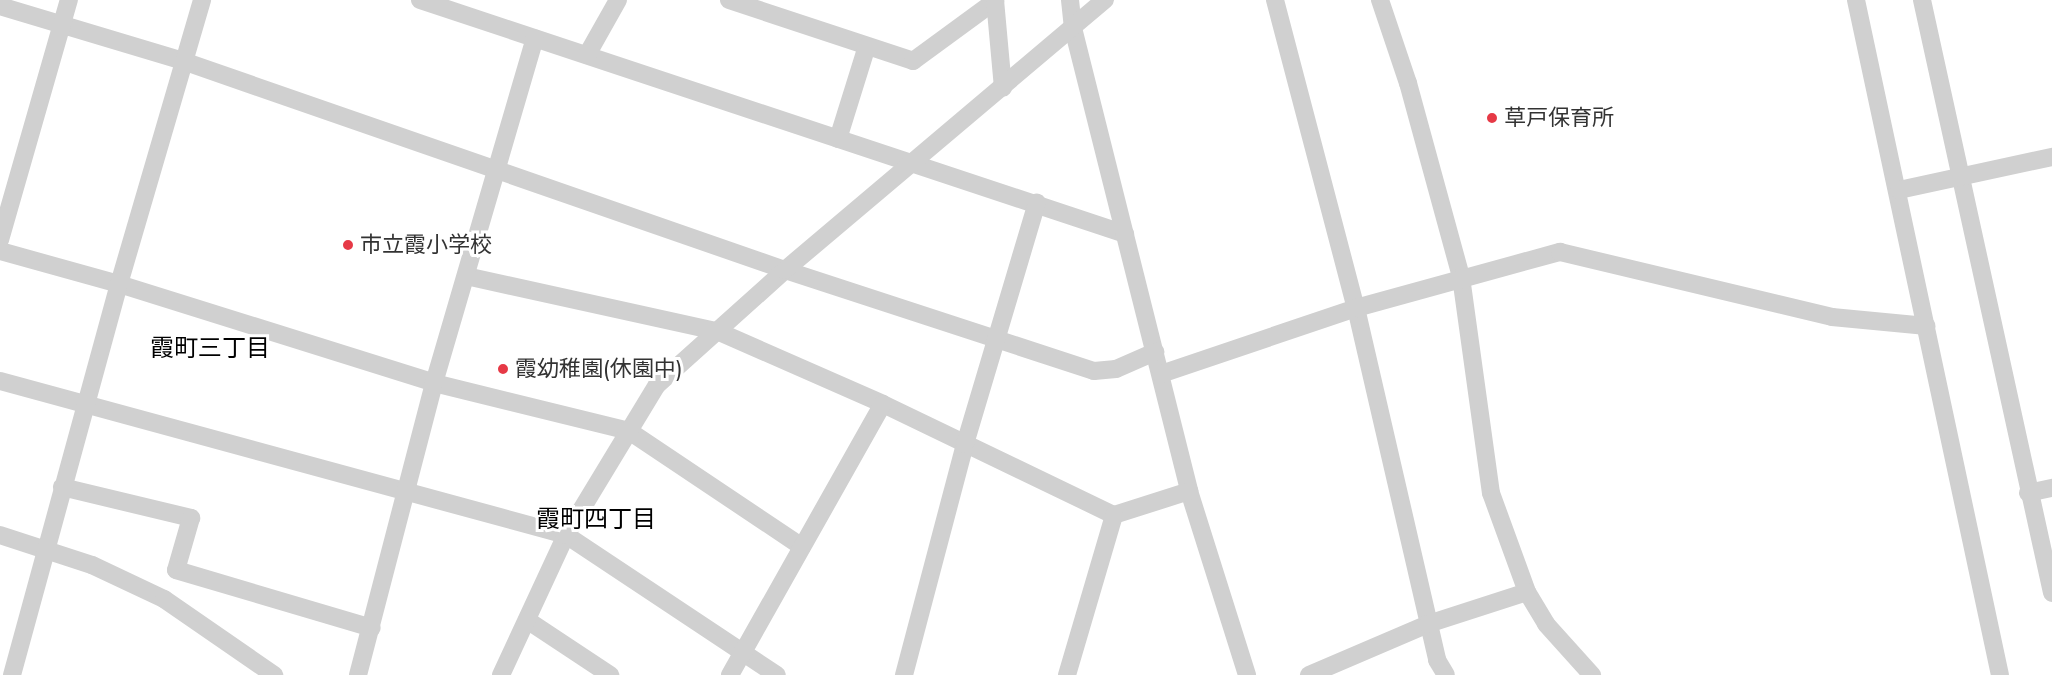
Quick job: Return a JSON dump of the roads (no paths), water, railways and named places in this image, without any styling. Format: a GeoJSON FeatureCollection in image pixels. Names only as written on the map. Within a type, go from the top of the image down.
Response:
{"type":"FeatureCollection","features":[{"type":"Feature","properties":{"kind":"street"},"geometry":{"type":"LineString","coordinates":[[0,240],[69,0]]}},
{"type":"Feature","properties":{"kind":"street"},"geometry":{"type":"LineString","coordinates":[[12,675],[119,284],[202,0]]}},
{"type":"Feature","properties":{"kind":"street"},"geometry":{"type":"LineString","coordinates":[[420,0],[910,164],[1037,202],[1125,234]]}},
{"type":"Feature","properties":{"kind":"street"},"geometry":{"type":"LineString","coordinates":[[587,55],[618,0]]}},
{"type":"Feature","properties":{"kind":"street"},"geometry":{"type":"LineString","coordinates":[[729,0],[913,61],[995,1]]}},
{"type":"Feature","properties":{"kind":"street"},"geometry":{"type":"LineString","coordinates":[[1070,0],[1073,28],[1189,491],[1247,675]]}},
{"type":"Feature","properties":{"kind":"street"},"geometry":{"type":"LineString","coordinates":[[501,675],[566,535],[657,385],[785,270],[1004,88],[1105,0]]}},
{"type":"Feature","properties":{"kind":"street"},"geometry":{"type":"LineString","coordinates":[[1275,0],[1356,308],[1437,660],[1446,675]]}},
{"type":"Feature","properties":{"kind":"street"},"geometry":{"type":"LineString","coordinates":[[1380,0],[1408,83],[1461,277],[1491,493],[1527,592],[1546,624],[1593,675]]}},
{"type":"Feature","properties":{"kind":"street"},"geometry":{"type":"LineString","coordinates":[[1856,0],[1899,190],[2000,675]]}},
{"type":"Feature","properties":{"kind":"street"},"geometry":{"type":"LineString","coordinates":[[1922,0],[1963,175],[2028,493],[2052,593]]}},
{"type":"Feature","properties":{"kind":"street"},"geometry":{"type":"LineString","coordinates":[[995,1],[1004,88]]}},
{"type":"Feature","properties":{"kind":"street"},"geometry":{"type":"LineString","coordinates":[[0,6],[183,61],[785,270],[1094,371],[1116,369],[1155,352]]}},
{"type":"Feature","properties":{"kind":"street"},"geometry":{"type":"LineString","coordinates":[[358,675],[434,383],[535,38]]}},
{"type":"Feature","properties":{"kind":"street"},"geometry":{"type":"LineString","coordinates":[[838,139],[867,46]]}},
{"type":"Feature","properties":{"kind":"street"},"geometry":{"type":"LineString","coordinates":[[1899,190],[2052,157]]}},
{"type":"Feature","properties":{"kind":"street"},"geometry":{"type":"LineString","coordinates":[[904,675],[965,444],[998,340],[1037,202]]}},
{"type":"Feature","properties":{"kind":"street"},"geometry":{"type":"LineString","coordinates":[[0,251],[119,284],[434,383],[629,431],[802,547]]}},
{"type":"Feature","properties":{"kind":"street"},"geometry":{"type":"LineString","coordinates":[[1161,374],[1356,308],[1461,277],[1560,252],[1832,317],[1927,326]]}},
{"type":"Feature","properties":{"kind":"street"},"geometry":{"type":"LineString","coordinates":[[466,276],[717,331],[883,404],[1113,515],[1189,491]]}},
{"type":"Feature","properties":{"kind":"street"},"geometry":{"type":"LineString","coordinates":[[0,381],[406,494],[497,514],[566,535],[777,675]]}},
{"type":"Feature","properties":{"kind":"street"},"geometry":{"type":"LineString","coordinates":[[730,675],[883,404]]}},
{"type":"Feature","properties":{"kind":"street"},"geometry":{"type":"LineString","coordinates":[[62,487],[191,518],[176,570],[372,628]]}},
{"type":"Feature","properties":{"kind":"street"},"geometry":{"type":"LineString","coordinates":[[2028,493],[2052,488]]}},
{"type":"Feature","properties":{"kind":"street"},"geometry":{"type":"LineString","coordinates":[[1067,675],[1113,515]]}},
{"type":"Feature","properties":{"kind":"street"},"geometry":{"type":"LineString","coordinates":[[0,535],[46,548],[164,599],[274,675]]}},
{"type":"Feature","properties":{"kind":"street"},"geometry":{"type":"LineString","coordinates":[[1309,675],[1428,624],[1527,592]]}},
{"type":"Feature","properties":{"kind":"street"},"geometry":{"type":"LineString","coordinates":[[527,620],[610,675]]}},
{"type":"Feature","properties":{"kind":"place","name":"草戸保育所"},"geometry":{"type":"Point","coordinates":[1492,118]}},
{"type":"Feature","properties":{"kind":"place","name":"市立霞小学校"},"geometry":{"type":"Point","coordinates":[348,245]}},
{"type":"Feature","properties":{"kind":"place","name":"霞幼稚園(休園中)"},"geometry":{"type":"Point","coordinates":[503,369]}},
{"type":"Feature","properties":{"kind":"district","name":"霞町三丁目"},"geometry":{"type":"Point","coordinates":[210,348]}},
{"type":"Feature","properties":{"kind":"district","name":"霞町四丁目"},"geometry":{"type":"Point","coordinates":[596,519]}}]}
